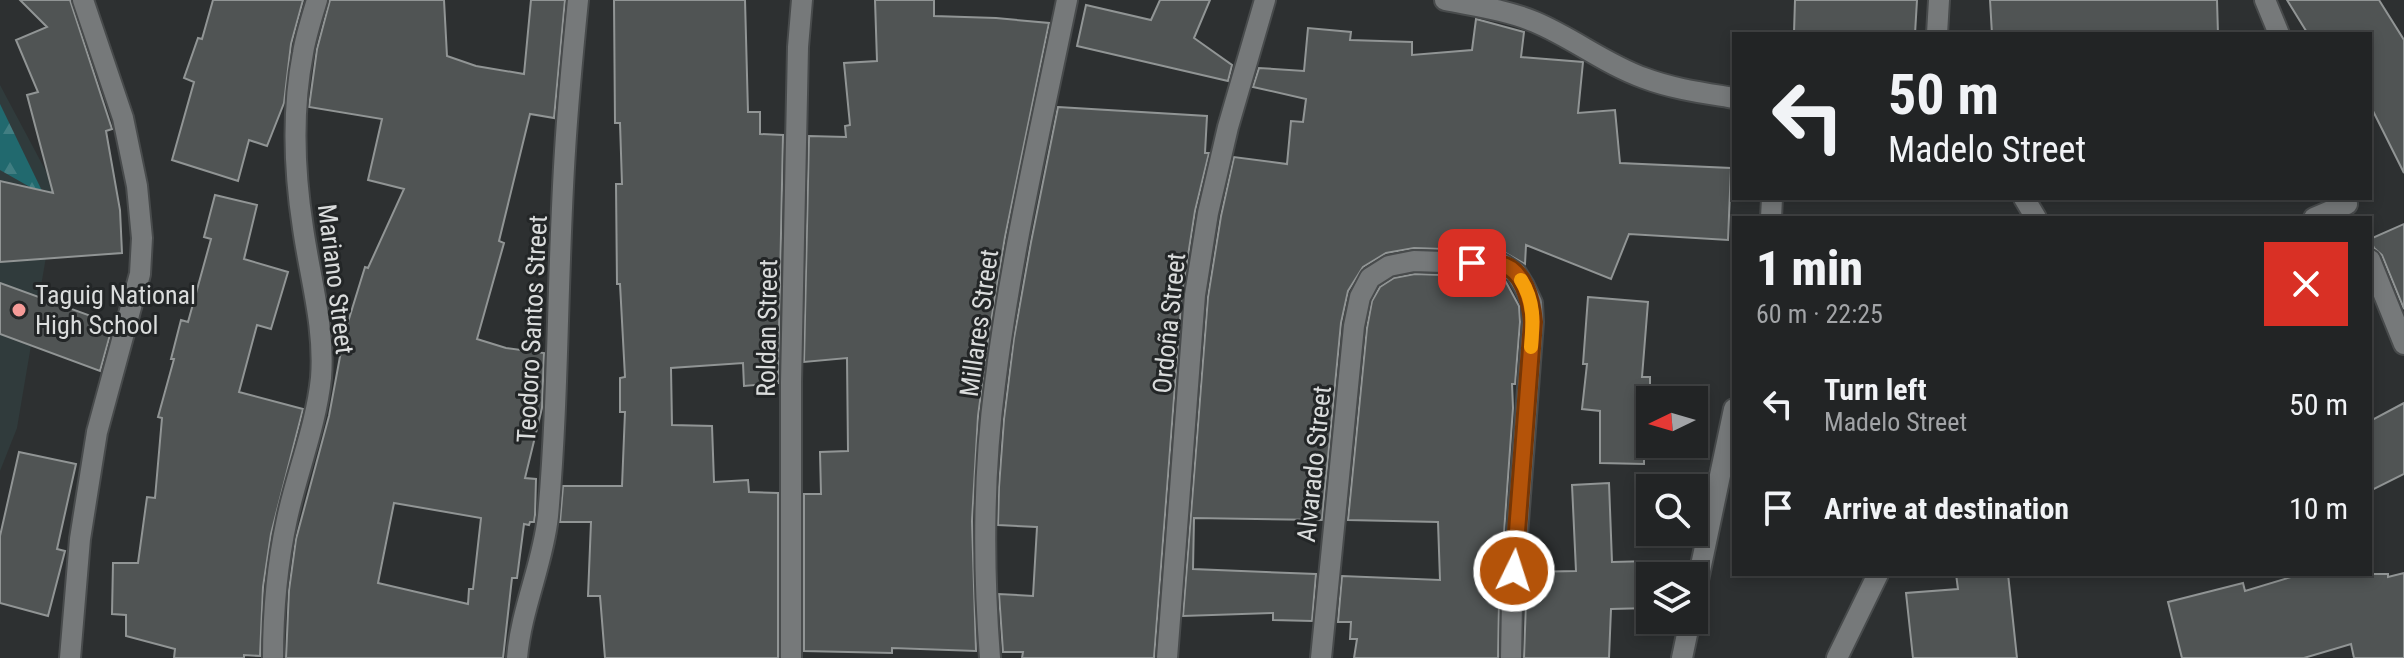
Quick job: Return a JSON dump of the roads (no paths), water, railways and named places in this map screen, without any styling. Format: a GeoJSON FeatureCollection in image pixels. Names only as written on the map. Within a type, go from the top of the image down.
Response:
{"type":"FeatureCollection","features":[{"type":"Feature","properties":{"kind":"street"},"geometry":{"type":"LineString","coordinates":[[70,658],[80,539],[97,432],[140,274],[142,238],[137,186],[123,118],[83,0]]}},
{"type":"Feature","properties":{"kind":"street","name":"Mariano Street"},"geometry":{"type":"LineString","coordinates":[[273,658],[277,570],[321,377],[321,341],[303,227],[295,115],[303,53],[317,0]]}},
{"type":"Feature","properties":{"kind":"street","name":"Teodoro Santos Street"},"geometry":{"type":"LineString","coordinates":[[517,658],[548,519],[565,153],[578,0]]}},
{"type":"Feature","properties":{"kind":"street","name":"Roldan Street"},"geometry":{"type":"LineString","coordinates":[[791,658],[791,382],[798,47],[802,0]]}},
{"type":"Feature","properties":{"kind":"street","name":"Millares Street"},"geometry":{"type":"LineString","coordinates":[[990,658],[986,611],[986,498],[994,385],[1018,239],[1067,0]]}},
{"type":"Feature","properties":{"kind":"street","name":"Ordoña Street"},"geometry":{"type":"LineString","coordinates":[[1167,658],[1195,295],[1228,127],[1265,0]]}},
{"type":"Feature","properties":{"kind":"street"},"geometry":{"type":"LineString","coordinates":[[1445,0],[1533,21],[1644,79],[1732,98]]}},
{"type":"Feature","properties":{"kind":"street"},"geometry":{"type":"LineString","coordinates":[[1937,32],[1939,0]]}},
{"type":"Feature","properties":{"kind":"street"},"geometry":{"type":"LineString","coordinates":[[2265,0],[2278,32]]}},
{"type":"Feature","properties":{"kind":"street"},"geometry":{"type":"LineString","coordinates":[[2320,216],[2348,207]]}},
{"type":"Feature","properties":{"kind":"street","name":"Alvarado Street"},"geometry":{"type":"LineString","coordinates":[[1321,658],[1354,326],[1360,297],[1370,278],[1389,266],[1414,261],[1502,264],[1516,273],[1532,303],[1511,658]]}},
{"type":"Feature","properties":{"kind":"street"},"geometry":{"type":"LineString","coordinates":[[2372,265],[2404,344]]}},
{"type":"Feature","properties":{"kind":"street"},"geometry":{"type":"LineString","coordinates":[[1702,562],[1732,418]]}},
{"type":"Feature","properties":{"kind":"street"},"geometry":{"type":"LineString","coordinates":[[1837,658],[1877,576]]}},
{"type":"Feature","properties":{"kind":"street"},"geometry":{"type":"LineString","coordinates":[[1682,658],[1687,634]]}},
{"type":"Feature","properties":{"kind":"place","name":"Taguig National High School"},"geometry":{"type":"Point","coordinates":[19,310]}}]}
